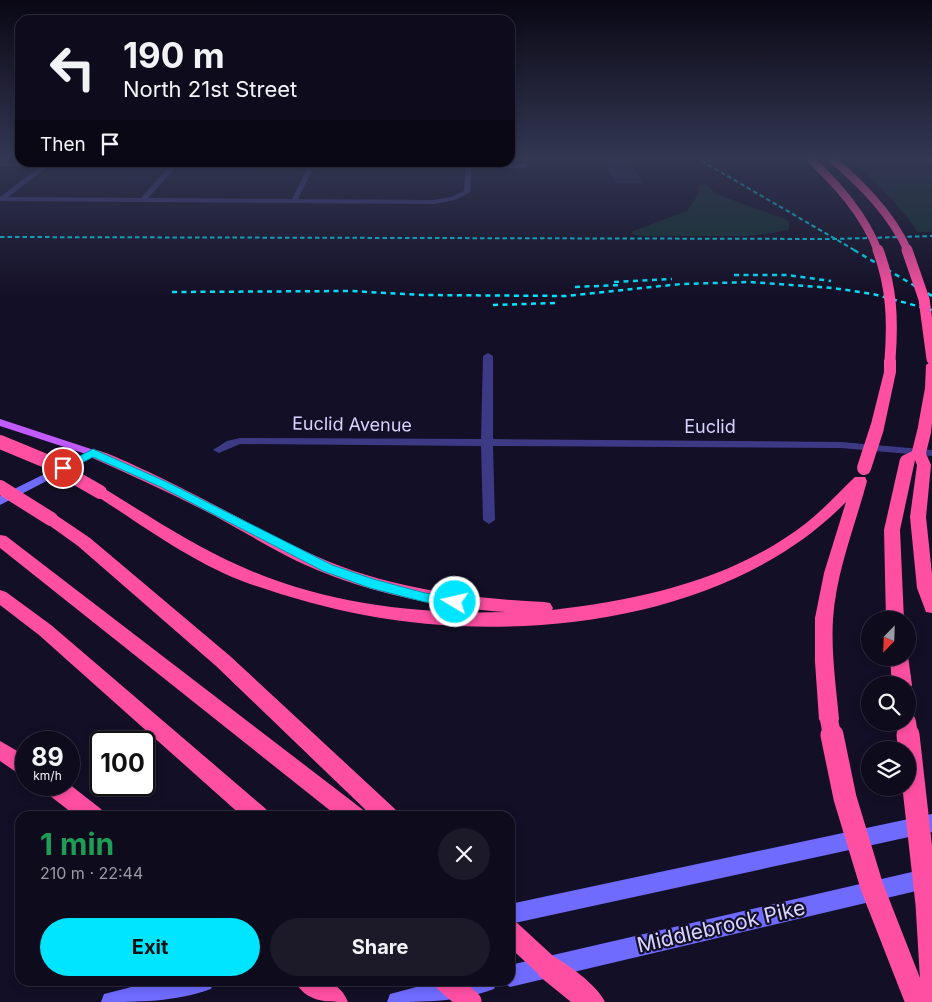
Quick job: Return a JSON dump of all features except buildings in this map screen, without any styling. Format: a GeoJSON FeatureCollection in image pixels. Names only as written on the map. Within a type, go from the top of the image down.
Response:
{"type":"FeatureCollection","features":[{"type":"Feature","properties":{"kind":"highway"},"geometry":{"type":"LineString","coordinates":[[853,204],[870,231],[889,282],[892,312],[890,372],[877,428],[835,561],[826,606],[823,654],[829,720],[844,798],[872,888],[916,1002]]}},
{"type":"Feature","properties":{"kind":"highway"},"geometry":{"type":"LineString","coordinates":[[880,204],[888,214],[911,255],[921,283],[931,332],[932,359]]}},
{"type":"Feature","properties":{"kind":"highway"},"geometry":{"type":"LineString","coordinates":[[932,365],[931,388],[924,432],[926,452],[918,517],[925,588],[932,607]]}},
{"type":"Feature","properties":{"kind":"highway"},"geometry":{"type":"LineString","coordinates":[[0,442],[46,461],[215,561],[255,579],[304,596],[366,611],[421,617],[483,620],[544,617],[600,610],[650,600],[708,584],[751,564],[794,539],[824,515],[862,474]]}},
{"type":"Feature","properties":{"kind":"highway"},"geometry":{"type":"LineString","coordinates":[[93,452],[165,485],[327,568],[370,583],[425,597],[470,604],[600,610]]}},
{"type":"Feature","properties":{"kind":"highway"},"geometry":{"type":"LineString","coordinates":[[894,611],[892,530],[903,473],[907,459],[926,452]]}},
{"type":"Feature","properties":{"kind":"highway"},"geometry":{"type":"LineString","coordinates":[[0,487],[84,542],[224,662],[383,811]]}},
{"type":"Feature","properties":{"kind":"highway"},"geometry":{"type":"LineString","coordinates":[[0,540],[348,811]]}},
{"type":"Feature","properties":{"kind":"highway"},"geometry":{"type":"LineString","coordinates":[[0,596],[45,630],[252,811]]}},
{"type":"Feature","properties":{"kind":"highway"},"geometry":{"type":"LineString","coordinates":[[908,731],[928,904],[932,987]]}},
{"type":"Feature","properties":{"kind":"highway"},"geometry":{"type":"LineString","coordinates":[[0,750],[15,760]]}},
{"type":"Feature","properties":{"kind":"highway"},"geometry":{"type":"LineString","coordinates":[[68,796],[87,811]]}},
{"type":"Feature","properties":{"kind":"highway"},"geometry":{"type":"LineString","coordinates":[[515,937],[548,967]]}},
{"type":"Feature","properties":{"kind":"highway"},"geometry":{"type":"LineString","coordinates":[[515,942],[592,1002]]}},
{"type":"Feature","properties":{"kind":"highway"},"geometry":{"type":"LineString","coordinates":[[314,986],[335,1002]]}},
{"type":"Feature","properties":{"kind":"highway"},"geometry":{"type":"LineString","coordinates":[[452,986],[470,1002]]}},
{"type":"Feature","properties":{"kind":"main road"},"geometry":{"type":"LineString","coordinates":[[0,422],[93,452]]}},
{"type":"Feature","properties":{"kind":"main road"},"geometry":{"type":"LineString","coordinates":[[0,500],[93,452]]}},
{"type":"Feature","properties":{"kind":"main road"},"geometry":{"type":"LineString","coordinates":[[515,913],[932,822]]}},
{"type":"Feature","properties":{"kind":"main road","name":"Middlebrook Pike"},"geometry":{"type":"LineString","coordinates":[[515,975],[932,877]]}},
{"type":"Feature","properties":{"kind":"main road"},"geometry":{"type":"LineString","coordinates":[[112,1002],[181,986]]}},
{"type":"Feature","properties":{"kind":"main road"},"geometry":{"type":"LineString","coordinates":[[398,1002],[465,986]]}},
{"type":"Feature","properties":{"kind":"street"},"geometry":{"type":"LineString","coordinates":[[488,356],[487,444],[490,520]]}},
{"type":"Feature","properties":{"kind":"street","name":"Euclid Avenue"},"geometry":{"type":"LineString","coordinates":[[219,450],[231,443],[240,441],[487,444]]}},
{"type":"Feature","properties":{"kind":"street","name":"Euclid"},"geometry":{"type":"LineString","coordinates":[[487,444],[841,445],[926,452]]}},
{"type":"Feature","properties":{"kind":"green space"},"geometry":{"type":"Polygon","coordinates":[[[692,204],[743,204],[785,219],[789,222],[789,229],[748,236],[642,236],[631,234],[633,231],[687,211],[692,204]]]}},
{"type":"Feature","properties":{"kind":"green space"},"geometry":{"type":"Polygon","coordinates":[[[896,204],[932,204],[932,232],[918,232],[896,204]]]}},
{"type":"Feature","properties":{"kind":"railway"},"geometry":{"type":"LineString","coordinates":[[775,204],[835,239]]}},
{"type":"Feature","properties":{"kind":"railway"},"geometry":{"type":"LineString","coordinates":[[835,239],[932,236]]}},
{"type":"Feature","properties":{"kind":"railway"},"geometry":{"type":"LineString","coordinates":[[0,237],[835,239]]}},
{"type":"Feature","properties":{"kind":"railway"},"geometry":{"type":"LineString","coordinates":[[835,239],[856,251]]}},
{"type":"Feature","properties":{"kind":"railway"},"geometry":{"type":"LineString","coordinates":[[854,250],[932,296]]}},
{"type":"Feature","properties":{"kind":"railway"},"geometry":{"type":"LineString","coordinates":[[734,275],[787,275],[831,281]]}},
{"type":"Feature","properties":{"kind":"railway"},"geometry":{"type":"LineString","coordinates":[[614,282],[672,279]]}},
{"type":"Feature","properties":{"kind":"railway"},"geometry":{"type":"LineString","coordinates":[[172,292],[351,291],[422,295],[566,296],[681,284],[750,282],[833,288],[873,294],[932,310]]}},
{"type":"Feature","properties":{"kind":"railway"},"geometry":{"type":"LineString","coordinates":[[575,287],[621,285]]}},
{"type":"Feature","properties":{"kind":"railway"},"geometry":{"type":"LineString","coordinates":[[493,305],[555,303]]}},
{"type":"Feature","properties":{"kind":"route"},"geometry":{"type":"LineString","coordinates":[[63,468],[93,452],[165,485],[327,568],[370,583],[425,597],[455,602]]}}]}
